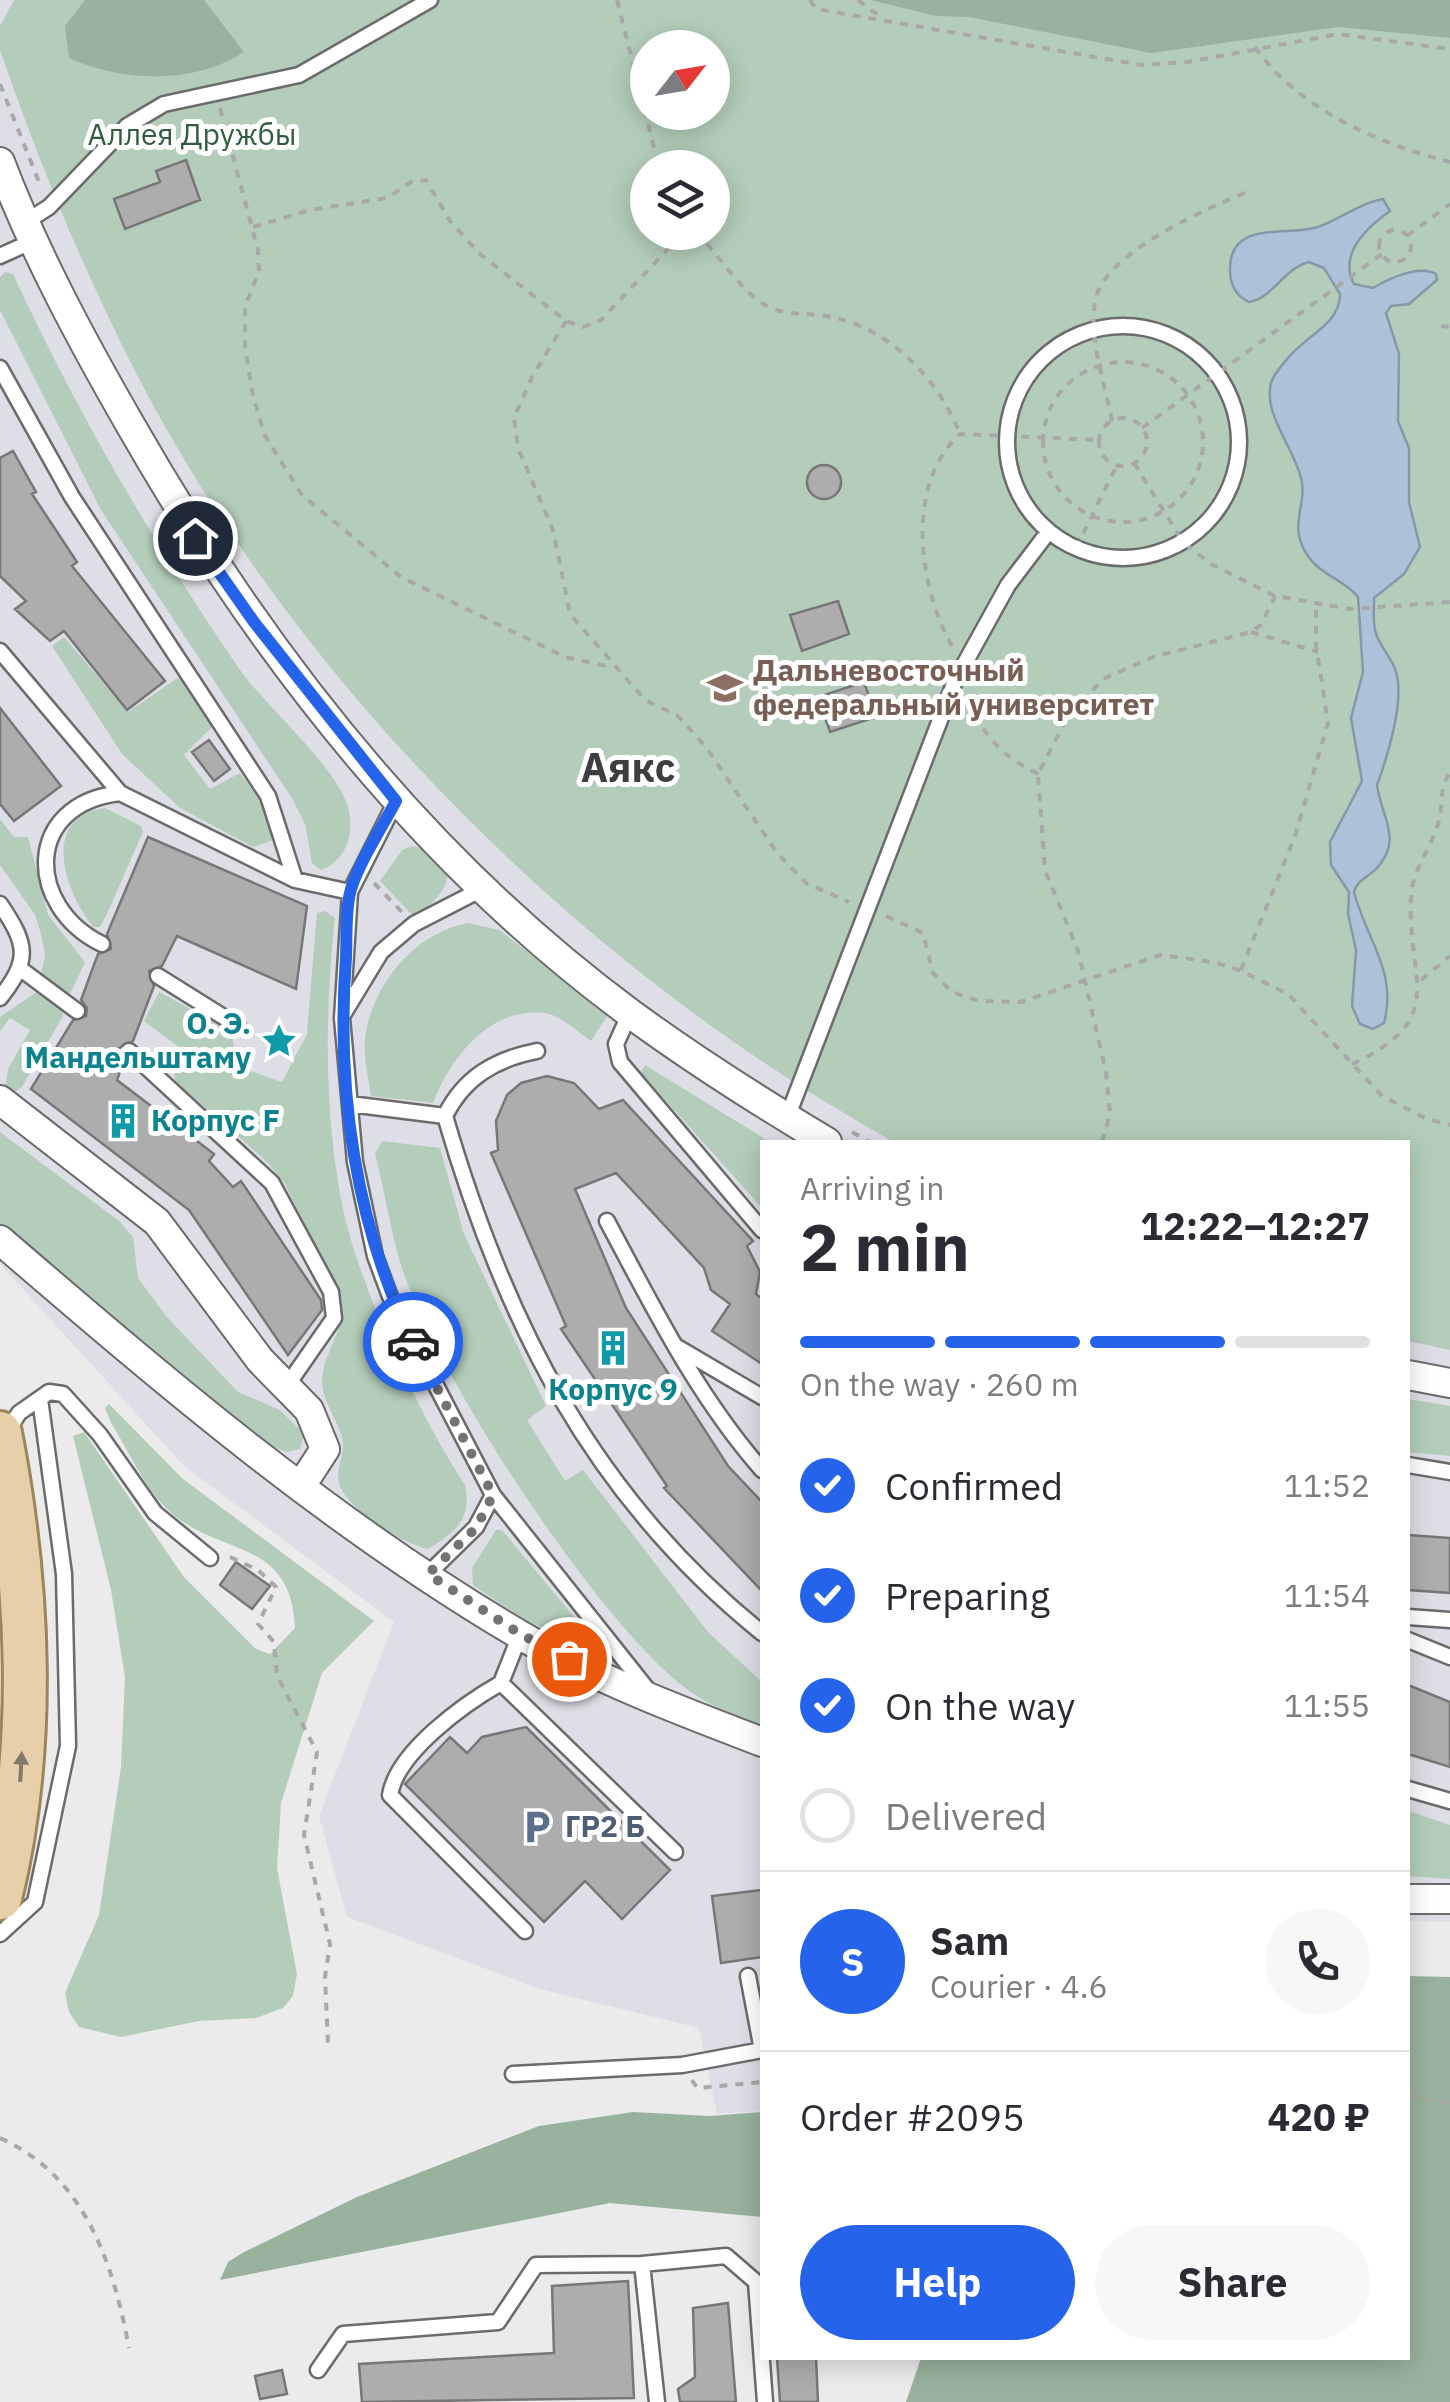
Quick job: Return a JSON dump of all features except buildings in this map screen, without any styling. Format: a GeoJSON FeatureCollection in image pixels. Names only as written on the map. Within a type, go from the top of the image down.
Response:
{"type":"FeatureCollection","features":[{"type":"Feature","properties":{"kind":"main road"},"geometry":{"type":"LineString","coordinates":[[0,1898],[20,1788],[24,1713],[15,1540],[1,1437]]}},
{"type":"Feature","properties":{"kind":"street"},"geometry":{"type":"LineString","coordinates":[[0,162],[28,232],[195,538],[254,622],[396,801],[484,888],[630,1013],[787,1118],[833,1134]]}},
{"type":"Feature","properties":{"kind":"street"},"geometry":{"type":"LineString","coordinates":[[0,1100],[157,1222],[260,1360],[308,1410],[325,1449],[301,1486]]}},
{"type":"Feature","properties":{"kind":"street"},"geometry":{"type":"LineString","coordinates":[[0,1240],[212,1422],[428,1574],[520,1634],[657,1702],[760,1741]]}},
{"type":"Feature","properties":{"kind":"street"},"geometry":{"type":"LineString","coordinates":[[1410,1375],[1450,1383]]}},
{"type":"Feature","properties":{"kind":"street"},"geometry":{"type":"LineString","coordinates":[[1410,1899],[1450,1899]]}},
{"type":"Feature","properties":{"kind":"lane"},"geometry":{"type":"LineString","coordinates":[[0,256],[28,232],[127,126],[164,104],[298,74],[430,0]]}},
{"type":"Feature","properties":{"kind":"lane"},"geometry":{"type":"LineString","coordinates":[[1133,326],[1171,336],[1193,349],[1217,373],[1236,413],[1238,465],[1217,512],[1183,542],[1153,555],[1127,558],[1076,548],[1049,531],[1020,495],[1011,471],[1008,433],[1017,394],[1030,372],[1070,338],[1094,329],[1133,326]]}},
{"type":"Feature","properties":{"kind":"lane"},"geometry":{"type":"LineString","coordinates":[[0,368],[72,498],[215,709],[268,796],[295,880]]}},
{"type":"Feature","properties":{"kind":"lane"},"geometry":{"type":"LineString","coordinates":[[787,1118],[955,681],[1008,585],[1049,531]]}},
{"type":"Feature","properties":{"kind":"lane"},"geometry":{"type":"LineString","coordinates":[[0,651],[120,793],[295,880],[350,892]]}},
{"type":"Feature","properties":{"kind":"lane"},"geometry":{"type":"LineString","coordinates":[[102,944],[80,932],[58,909],[48,873],[48,844],[65,811],[100,795],[120,793]]}},
{"type":"Feature","properties":{"kind":"lane"},"geometry":{"type":"LineString","coordinates":[[396,801],[350,892],[342,1018],[355,1162],[375,1256],[407,1331],[493,1495],[657,1702]]}},
{"type":"Feature","properties":{"kind":"lane"},"geometry":{"type":"LineString","coordinates":[[342,1018],[381,952],[414,924],[484,888]]}},
{"type":"Feature","properties":{"kind":"lane"},"geometry":{"type":"LineString","coordinates":[[0,904],[22,952],[22,970],[0,998]]}},
{"type":"Feature","properties":{"kind":"lane"},"geometry":{"type":"LineString","coordinates":[[22,970],[76,1012]]}},
{"type":"Feature","properties":{"kind":"lane"},"geometry":{"type":"LineString","coordinates":[[158,976],[238,1026]]}},
{"type":"Feature","properties":{"kind":"lane"},"geometry":{"type":"LineString","coordinates":[[630,1013],[616,1044],[620,1062],[760,1228]]}},
{"type":"Feature","properties":{"kind":"lane"},"geometry":{"type":"LineString","coordinates":[[538,1051],[504,1058],[472,1079],[456,1093],[445,1116],[471,1206],[572,1423],[640,1517],[760,1631]]}},
{"type":"Feature","properties":{"kind":"lane"},"geometry":{"type":"LineString","coordinates":[[128,1052],[272,1183],[331,1292],[334,1318],[286,1387]]}},
{"type":"Feature","properties":{"kind":"lane"},"geometry":{"type":"LineString","coordinates":[[350,1104],[445,1116]]}},
{"type":"Feature","properties":{"kind":"lane"},"geometry":{"type":"LineString","coordinates":[[607,1221],[673,1344],[734,1438],[760,1468]]}},
{"type":"Feature","properties":{"kind":"lane"},"geometry":{"type":"LineString","coordinates":[[673,1344],[760,1396]]}},
{"type":"Feature","properties":{"kind":"lane"},"geometry":{"type":"LineString","coordinates":[[1,1437],[19,1413],[40,1398],[49,1392],[63,1394],[100,1435],[155,1513],[210,1558]]}},
{"type":"Feature","properties":{"kind":"lane"},"geometry":{"type":"LineString","coordinates":[[0,1934],[36,1902],[68,1746],[64,1574],[40,1398]]}},
{"type":"Feature","properties":{"kind":"lane"},"geometry":{"type":"LineString","coordinates":[[1410,1465],[1450,1472]]}},
{"type":"Feature","properties":{"kind":"lane"},"geometry":{"type":"LineString","coordinates":[[428,1574],[476,1528],[493,1495]]}},
{"type":"Feature","properties":{"kind":"lane"},"geometry":{"type":"LineString","coordinates":[[1410,1617],[1450,1620]]}},
{"type":"Feature","properties":{"kind":"lane"},"geometry":{"type":"LineString","coordinates":[[520,1634],[501,1684],[467,1702],[394,1774],[390,1795],[525,1932]]}},
{"type":"Feature","properties":{"kind":"lane"},"geometry":{"type":"LineString","coordinates":[[1410,1641],[1450,1657]]}},
{"type":"Feature","properties":{"kind":"lane"},"geometry":{"type":"LineString","coordinates":[[501,1684],[675,1852]]}},
{"type":"Feature","properties":{"kind":"lane"},"geometry":{"type":"LineString","coordinates":[[1410,1790],[1450,1801]]}},
{"type":"Feature","properties":{"kind":"lane"},"geometry":{"type":"LineString","coordinates":[[748,1976],[760,2039]]}},
{"type":"Feature","properties":{"kind":"lane"},"geometry":{"type":"LineString","coordinates":[[513,2074],[682,2064],[760,2050]]}},
{"type":"Feature","properties":{"kind":"lane"},"geometry":{"type":"LineString","coordinates":[[318,2370],[343,2334],[498,2322],[536,2265],[642,2264],[726,2256],[756,2282],[760,2335]]}},
{"type":"Feature","properties":{"kind":"lane"},"geometry":{"type":"LineString","coordinates":[[642,2264],[657,2402]]}},
{"type":"Feature","properties":{"kind":"lane"},"geometry":{"type":"LineString","coordinates":[[762,2360],[765,2402]]}},
{"type":"Feature","properties":{"kind":"path"},"geometry":{"type":"LineString","coordinates":[[617,0],[654,150]]}},
{"type":"Feature","properties":{"kind":"path"},"geometry":{"type":"LineString","coordinates":[[810,0],[816,10],[830,14],[1142,65],[1188,62],[1338,34],[1450,49]]}},
{"type":"Feature","properties":{"kind":"path"},"geometry":{"type":"LineString","coordinates":[[858,0],[884,20]]}},
{"type":"Feature","properties":{"kind":"path"},"geometry":{"type":"LineString","coordinates":[[1255,47],[1280,77],[1322,107],[1398,147],[1450,162]]}},
{"type":"Feature","properties":{"kind":"path"},"geometry":{"type":"LineString","coordinates":[[0,84],[49,207]]}},
{"type":"Feature","properties":{"kind":"path"},"geometry":{"type":"LineString","coordinates":[[216,94],[253,228],[259,271],[245,307],[252,391],[264,434],[302,495],[401,577],[565,657],[612,667]]}},
{"type":"Feature","properties":{"kind":"path"},"geometry":{"type":"LineString","coordinates":[[253,228],[310,210],[387,198],[411,182],[426,180],[450,222],[480,254],[566,321],[583,327],[601,320],[667,250]]}},
{"type":"Feature","properties":{"kind":"path"},"geometry":{"type":"LineString","coordinates":[[1112,421],[1128,418],[1142,428],[1147,446],[1134,463],[1117,465],[1105,457],[1100,440],[1112,421],[1094,329],[1096,296],[1107,277],[1178,220],[1247,192]]}},
{"type":"Feature","properties":{"kind":"path"},"geometry":{"type":"LineString","coordinates":[[1406,236],[1449,205]]}},
{"type":"Feature","properties":{"kind":"path"},"geometry":{"type":"LineString","coordinates":[[1394,230],[1406,236],[1411,247],[1408,256],[1392,262],[1382,254],[1380,240],[1386,233],[1394,230]]}},
{"type":"Feature","properties":{"kind":"path"},"geometry":{"type":"LineString","coordinates":[[712,250],[759,302],[779,312],[850,322],[921,368],[938,389],[960,434]]}},
{"type":"Feature","properties":{"kind":"path"},"geometry":{"type":"LineString","coordinates":[[1142,428],[1382,254]]}},
{"type":"Feature","properties":{"kind":"path"},"geometry":{"type":"LineString","coordinates":[[566,321],[514,418],[518,448],[553,530],[570,614],[612,667],[645,700],[678,716],[697,737],[778,853],[806,883],[923,933],[934,973],[952,992],[978,1001],[1021,1002],[1160,956],[1214,962],[1241,971],[1288,994],[1319,1023],[1382,1096],[1428,1119],[1450,1124]]}},
{"type":"Feature","properties":{"kind":"path"},"geometry":{"type":"LineString","coordinates":[[1441,326],[1450,327]]}},
{"type":"Feature","properties":{"kind":"path"},"geometry":{"type":"LineString","coordinates":[[1121,362],[1156,369],[1188,395],[1201,422],[1202,458],[1187,490],[1164,510],[1126,522],[1092,515],[1062,493],[1053,478],[1044,436],[1060,394],[1072,381],[1102,365],[1121,362]]}},
{"type":"Feature","properties":{"kind":"path"},"geometry":{"type":"LineString","coordinates":[[960,434],[1008,433],[1100,440]]}},
{"type":"Feature","properties":{"kind":"path"},"geometry":{"type":"LineString","coordinates":[[960,434],[931,474],[925,506],[925,556],[935,606],[949,642],[964,661]]}},
{"type":"Feature","properties":{"kind":"path"},"geometry":{"type":"LineString","coordinates":[[1134,463],[1183,542],[1211,564],[1275,596],[1350,609],[1450,602]]}},
{"type":"Feature","properties":{"kind":"path"},"geometry":{"type":"LineString","coordinates":[[1076,548],[1117,465]]}},
{"type":"Feature","properties":{"kind":"path"},"geometry":{"type":"LineString","coordinates":[[1103,1140],[1110,1114],[1106,1072],[1078,951],[1046,870],[1038,774],[1043,756],[1067,718],[1103,678],[1141,661],[1251,632],[1262,625],[1275,596]]}},
{"type":"Feature","properties":{"kind":"path"},"geometry":{"type":"LineString","coordinates":[[1241,971],[1295,836],[1328,723],[1316,606]]}},
{"type":"Feature","properties":{"kind":"path"},"geometry":{"type":"LineString","coordinates":[[1251,632],[1318,652]]}},
{"type":"Feature","properties":{"kind":"path"},"geometry":{"type":"LineString","coordinates":[[955,681],[964,688],[980,728],[996,747],[1038,774]]}},
{"type":"Feature","properties":{"kind":"path"},"geometry":{"type":"LineString","coordinates":[[1352,1064],[1385,1050],[1417,1012],[1421,980],[1411,892],[1436,832],[1444,780],[1450,773]]}},
{"type":"Feature","properties":{"kind":"path"},"geometry":{"type":"LineString","coordinates":[[360,869],[414,924]]}},
{"type":"Feature","properties":{"kind":"path"},"geometry":{"type":"LineString","coordinates":[[1421,980],[1450,956]]}},
{"type":"Feature","properties":{"kind":"path"},"geometry":{"type":"LineString","coordinates":[[833,1134],[860,1140]]}},
{"type":"Feature","properties":{"kind":"path"},"geometry":{"type":"LineString","coordinates":[[210,1558],[235,1557],[276,1587],[258,1624],[274,1642],[276,1676],[317,1752],[304,1836],[330,1944],[326,1976],[328,2044]]}},
{"type":"Feature","properties":{"kind":"path"},"geometry":{"type":"LineString","coordinates":[[682,2064],[697,2088],[760,2082]]}},
{"type":"Feature","properties":{"kind":"path"},"geometry":{"type":"LineString","coordinates":[[1410,2096],[1450,2102]]}},
{"type":"Feature","properties":{"kind":"path"},"geometry":{"type":"LineString","coordinates":[[0,2138],[24,2149],[66,2184],[91,2224],[118,2294],[129,2348]]}},
{"type":"Feature","properties":{"kind":"shaded area","name":"Дальневосточный федеральный университет"},"geometry":{"type":"Polygon","coordinates":[[[0,0],[1450,0],[1450,1922],[1410,1921],[1410,1140],[760,1140],[760,2111],[717,2114],[699,2028],[540,1989],[347,1917],[319,1816],[394,1622],[184,1466],[0,1264],[0,1228],[9,1218],[0,1207],[0,0]]]}},
{"type":"Feature","properties":{"kind":"green space","name":"Аллея Дружбы"},"geometry":{"type":"Polygon","coordinates":[[[14,0],[1450,0],[1450,1350],[1410,1341],[1410,1140],[891,1140],[780,1073],[668,994],[561,906],[460,811],[365,709],[279,600],[201,488],[135,371],[45,172],[0,50],[0,26],[14,0]]]}},
{"type":"Feature","properties":{"kind":"green space"},"geometry":{"type":"Polygon","coordinates":[[[85,0],[204,0],[244,52],[224,63],[180,75],[135,75],[90,66],[69,58],[65,26],[85,0]]]}},
{"type":"Feature","properties":{"kind":"green space"},"geometry":{"type":"Polygon","coordinates":[[[870,0],[1450,0],[1450,38],[1339,27],[1151,53],[969,17],[936,16],[870,0]]]}},
{"type":"Feature","properties":{"kind":"green space"},"geometry":{"type":"Polygon","coordinates":[[[5,272],[13,274],[90,427],[208,623],[240,670],[316,756],[341,791],[350,817],[347,844],[337,860],[321,870],[312,863],[305,824],[293,800],[101,510],[0,310],[0,277],[5,272]]]}},
{"type":"Feature","properties":{"kind":"green space"},"geometry":{"type":"Polygon","coordinates":[[[64,637],[128,712],[179,677],[212,727],[184,755],[210,789],[240,773],[261,802],[276,839],[253,847],[180,808],[122,754],[52,646],[64,637]]]}},
{"type":"Feature","properties":{"kind":"green space"},"geometry":{"type":"Polygon","coordinates":[[[105,808],[141,826],[143,832],[107,914],[100,927],[93,927],[67,876],[65,840],[71,825],[84,814],[105,808]]]}},
{"type":"Feature","properties":{"kind":"green space"},"geometry":{"type":"Polygon","coordinates":[[[0,819],[14,837],[28,837],[48,915],[85,962],[70,994],[62,996],[40,980],[45,955],[41,934],[35,915],[0,865],[0,819]]]}},
{"type":"Feature","properties":{"kind":"green space"},"geometry":{"type":"Polygon","coordinates":[[[412,846],[441,859],[447,877],[437,898],[414,917],[380,881],[402,850],[412,846]]]}},
{"type":"Feature","properties":{"kind":"green space"},"geometry":{"type":"Polygon","coordinates":[[[325,911],[335,918],[329,987],[329,1094],[341,1199],[360,1268],[391,1346],[428,1422],[465,1485],[467,1497],[460,1523],[428,1549],[377,1524],[344,1493],[338,1477],[342,1438],[322,1380],[340,1321],[342,1300],[285,1184],[266,1161],[176,1082],[174,1075],[188,1054],[144,1021],[159,992],[222,1026],[233,1038],[234,1059],[242,1068],[282,1082],[307,1034],[317,913],[325,911]]]}},
{"type":"Feature","properties":{"kind":"green space"},"geometry":{"type":"Polygon","coordinates":[[[468,923],[499,930],[609,1013],[591,1041],[551,1014],[525,1013],[506,1018],[475,1038],[462,1053],[433,1103],[371,1096],[365,1040],[371,1013],[389,977],[432,937],[468,923]]]}},
{"type":"Feature","properties":{"kind":"green space"},"geometry":{"type":"Polygon","coordinates":[[[38,991],[62,1010],[63,1016],[22,1087],[12,1094],[5,1089],[8,1069],[30,1030],[10,1018],[0,1031],[0,1017],[38,991]]]}},
{"type":"Feature","properties":{"kind":"green space"},"geometry":{"type":"Polygon","coordinates":[[[645,1065],[767,1140],[760,1140],[760,1206],[641,1073],[645,1065]]]}},
{"type":"Feature","properties":{"kind":"green space"},"geometry":{"type":"Polygon","coordinates":[[[0,1132],[119,1221],[133,1237],[138,1278],[166,1316],[238,1392],[280,1410],[304,1434],[300,1449],[286,1452],[274,1447],[190,1384],[0,1225],[0,1132]]]}},
{"type":"Feature","properties":{"kind":"green space"},"geometry":{"type":"Polygon","coordinates":[[[382,1141],[440,1148],[464,1234],[546,1406],[527,1420],[565,1481],[583,1470],[708,1632],[760,1680],[760,1727],[697,1696],[651,1657],[610,1611],[523,1493],[482,1429],[419,1311],[397,1251],[375,1154],[382,1141]]]}},
{"type":"Feature","properties":{"kind":"green space"},"geometry":{"type":"Polygon","coordinates":[[[1410,1399],[1450,1406],[1450,1456],[1410,1452],[1410,1399]]]}},
{"type":"Feature","properties":{"kind":"green space"},"geometry":{"type":"Polygon","coordinates":[[[109,1404],[183,1479],[374,1621],[322,1673],[281,1803],[277,1868],[297,1974],[293,1996],[283,2008],[256,2018],[199,2021],[121,2037],[79,2027],[69,2012],[65,1993],[99,1915],[121,1767],[125,1677],[111,1590],[73,1436],[84,1432],[184,1577],[256,1649],[270,1654],[295,1628],[290,1598],[280,1577],[266,1563],[187,1524],[159,1500],[111,1423],[105,1408],[109,1404]]]}},
{"type":"Feature","properties":{"kind":"green space"},"geometry":{"type":"Polygon","coordinates":[[[496,1530],[502,1530],[589,1635],[588,1645],[526,1621],[473,1585],[472,1568],[496,1530]]]}},
{"type":"Feature","properties":{"kind":"green space"},"geometry":{"type":"Polygon","coordinates":[[[1410,1812],[1450,1825],[1450,1879],[1410,1876],[1410,1812]]]}},
{"type":"Feature","properties":{"kind":"green space"},"geometry":{"type":"Polygon","coordinates":[[[1410,1976],[1450,1977],[1450,2402],[906,2402],[920,2360],[1410,2360],[1410,1976]]]}},
{"type":"Feature","properties":{"kind":"green space"},"geometry":{"type":"Polygon","coordinates":[[[633,2112],[709,2116],[760,2112],[760,2217],[610,2203],[220,2280],[228,2262],[244,2252],[357,2197],[539,2126],[633,2112]]]}},
{"type":"Feature","properties":{"kind":"water"},"geometry":{"type":"Polygon","coordinates":[[[1383,199],[1390,211],[1372,225],[1352,252],[1350,273],[1354,284],[1373,288],[1395,277],[1421,271],[1436,274],[1437,280],[1409,304],[1391,306],[1386,313],[1399,354],[1398,421],[1409,448],[1409,502],[1420,547],[1404,574],[1374,598],[1375,630],[1396,672],[1398,698],[1390,745],[1377,785],[1389,848],[1354,892],[1387,988],[1384,1023],[1373,1029],[1360,1024],[1352,1006],[1356,950],[1348,914],[1349,892],[1331,865],[1330,842],[1362,781],[1351,718],[1363,672],[1358,597],[1311,561],[1301,543],[1301,478],[1275,419],[1270,395],[1276,373],[1295,350],[1328,322],[1339,305],[1340,294],[1324,268],[1309,262],[1265,295],[1249,302],[1235,289],[1230,270],[1232,254],[1249,237],[1318,227],[1383,199]]]}},
{"type":"Feature","properties":{"kind":"way so far"},"geometry":{"type":"LineString","coordinates":[[413,1342],[493,1495],[476,1528],[428,1574],[520,1634],[569,1659]]}},
{"type":"Feature","properties":{"kind":"place","name":"Дальневосточный федеральный университет"},"geometry":{"type":"Point","coordinates":[725,688]}},
{"type":"Feature","properties":{"kind":"place","name":"О. Э. Мандельштаму"},"geometry":{"type":"Point","coordinates":[279,1041]}},
{"type":"Feature","properties":{"kind":"place","name":"Корпус F"},"geometry":{"type":"Point","coordinates":[123,1121]}},
{"type":"Feature","properties":{"kind":"place","name":"Корпус 9"},"geometry":{"type":"Point","coordinates":[613,1348]}},
{"type":"Feature","properties":{"kind":"place","name":"ГР2 Б"},"geometry":{"type":"Point","coordinates":[537,1827]}},
{"type":"Feature","properties":{"kind":"district","name":"Аякс"},"geometry":{"type":"Point","coordinates":[628,768]}},
{"type":"Feature","properties":{"kind":"route"},"geometry":{"type":"LineString","coordinates":[[195,538],[254,622],[396,801],[350,892],[342,1018],[355,1162],[367,1221],[391,1299],[413,1342]]}}]}
